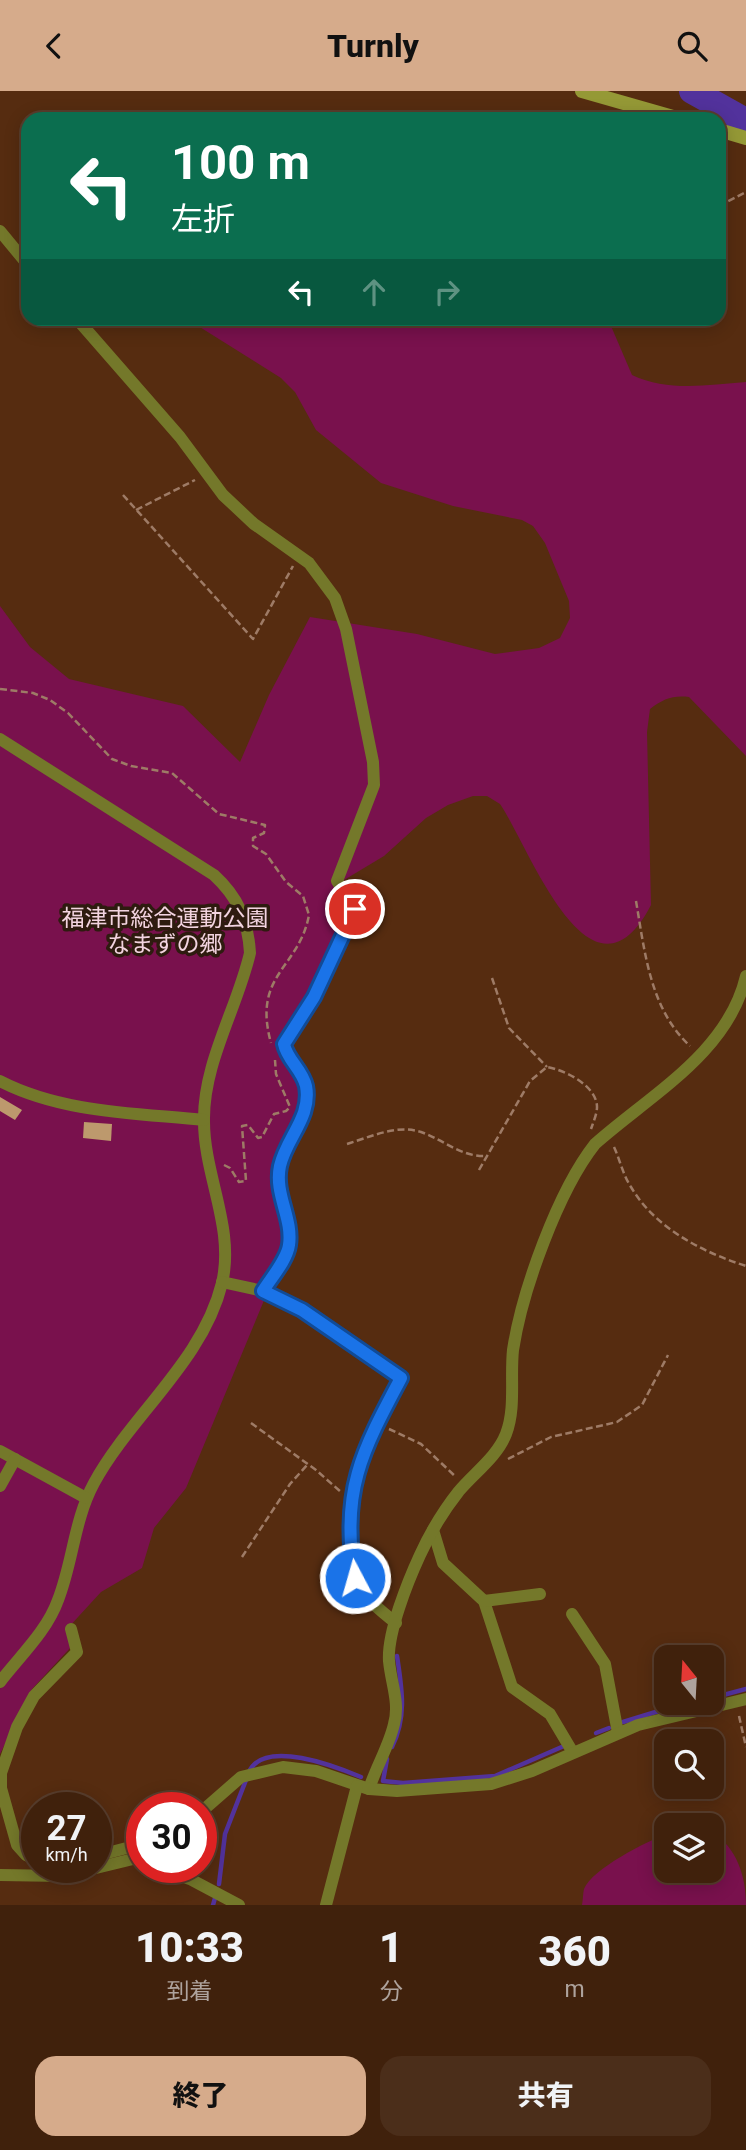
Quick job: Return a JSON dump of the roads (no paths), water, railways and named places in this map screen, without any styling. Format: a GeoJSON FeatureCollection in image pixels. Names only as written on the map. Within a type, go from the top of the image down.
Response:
{"type":"FeatureCollection","features":[{"type":"Feature","properties":{"kind":"street"},"geometry":{"type":"LineString","coordinates":[[582,91],[656,112]]}},
{"type":"Feature","properties":{"kind":"street"},"geometry":{"type":"LineString","coordinates":[[726,132],[746,138]]}},
{"type":"Feature","properties":{"kind":"street"},"geometry":{"type":"LineString","coordinates":[[0,231],[21,256]]}},
{"type":"Feature","properties":{"kind":"street"},"geometry":{"type":"LineString","coordinates":[[83,326],[207,473],[254,524],[309,563],[329,589],[346,629],[373,762],[374,785],[337,881],[355,909],[314,997],[284,1044],[286,1052],[301,1072],[306,1087],[306,1105],[301,1123],[279,1169],[281,1202],[290,1232],[289,1248],[263,1291]]}},
{"type":"Feature","properties":{"kind":"street"},"geometry":{"type":"LineString","coordinates":[[0,739],[214,875],[230,890],[242,911],[249,935],[250,953],[209,1079],[204,1120],[209,1169],[224,1227],[226,1255],[222,1282],[204,1328],[101,1472],[86,1498],[58,1602],[48,1621],[0,1682]]}},
{"type":"Feature","properties":{"kind":"street"},"geometry":{"type":"LineString","coordinates":[[326,1905],[363,1787],[395,1723],[397,1701],[389,1660],[396,1623],[419,1555],[465,1485],[505,1436],[510,1419],[513,1351],[526,1291],[541,1248],[583,1160],[604,1136],[715,1041],[730,1017],[746,978]]}},
{"type":"Feature","properties":{"kind":"street"},"geometry":{"type":"LineString","coordinates":[[0,1081],[49,1100],[89,1108],[204,1120]]}},
{"type":"Feature","properties":{"kind":"street"},"geometry":{"type":"LineString","coordinates":[[222,1282],[263,1291],[302,1310],[401,1378],[368,1438],[351,1492],[355,1578],[375,1606],[396,1623]]}},
{"type":"Feature","properties":{"kind":"street"},"geometry":{"type":"LineString","coordinates":[[0,1451],[86,1498]]}},
{"type":"Feature","properties":{"kind":"street"},"geometry":{"type":"LineString","coordinates":[[0,1486],[15,1459]]}},
{"type":"Feature","properties":{"kind":"street"},"geometry":{"type":"LineString","coordinates":[[433,1530],[443,1563],[484,1601],[512,1687],[550,1714],[572,1751]]}},
{"type":"Feature","properties":{"kind":"street"},"geometry":{"type":"LineString","coordinates":[[484,1601],[540,1594]]}},
{"type":"Feature","properties":{"kind":"street"},"geometry":{"type":"LineString","coordinates":[[572,1614],[605,1664],[618,1733]]}},
{"type":"Feature","properties":{"kind":"street"},"geometry":{"type":"LineString","coordinates":[[21,1849],[17,1845],[1,1788],[1,1773],[17,1727],[34,1696],[76,1652],[71,1629]]}},
{"type":"Feature","properties":{"kind":"street"},"geometry":{"type":"LineString","coordinates":[[217,1798],[241,1777],[283,1767],[316,1771],[363,1787],[420,1791],[491,1784],[533,1771],[572,1751],[618,1733],[684,1712],[741,1700]]}},
{"type":"Feature","properties":{"kind":"street"},"geometry":{"type":"LineString","coordinates":[[0,1875],[63,1876],[126,1861]]}},
{"type":"Feature","properties":{"kind":"street"},"geometry":{"type":"LineString","coordinates":[[198,1883],[239,1905]]}},
{"type":"Feature","properties":{"kind":"waterway"},"geometry":{"type":"LineString","coordinates":[[692,91],[746,121]]}},
{"type":"Feature","properties":{"kind":"waterway"},"geometry":{"type":"LineString","coordinates":[[392,1747],[401,1714],[402,1691],[397,1656]]}},
{"type":"Feature","properties":{"kind":"waterway"},"geometry":{"type":"LineString","coordinates":[[724,1695],[746,1689]]}},
{"type":"Feature","properties":{"kind":"waterway"},"geometry":{"type":"LineString","coordinates":[[623,1722],[654,1712]]}},
{"type":"Feature","properties":{"kind":"waterway"},"geometry":{"type":"LineString","coordinates":[[596,1733],[609,1728]]}},
{"type":"Feature","properties":{"kind":"waterway"},"geometry":{"type":"LineString","coordinates":[[387,1759],[383,1781],[403,1783],[495,1776],[564,1746]]}},
{"type":"Feature","properties":{"kind":"waterway"},"geometry":{"type":"LineString","coordinates":[[249,1772],[257,1762],[269,1757],[285,1756],[319,1762],[361,1777]]}},
{"type":"Feature","properties":{"kind":"waterway"},"geometry":{"type":"LineString","coordinates":[[219,1884],[225,1834],[246,1780]]}},
{"type":"Feature","properties":{"kind":"waterway"},"geometry":{"type":"LineString","coordinates":[[213,1905],[215,1898]]}},
{"type":"Feature","properties":{"kind":"park label","name":"福津市総合運動公園 なまずの郷"},"geometry":{"type":"Point","coordinates":[165,931]}}]}
